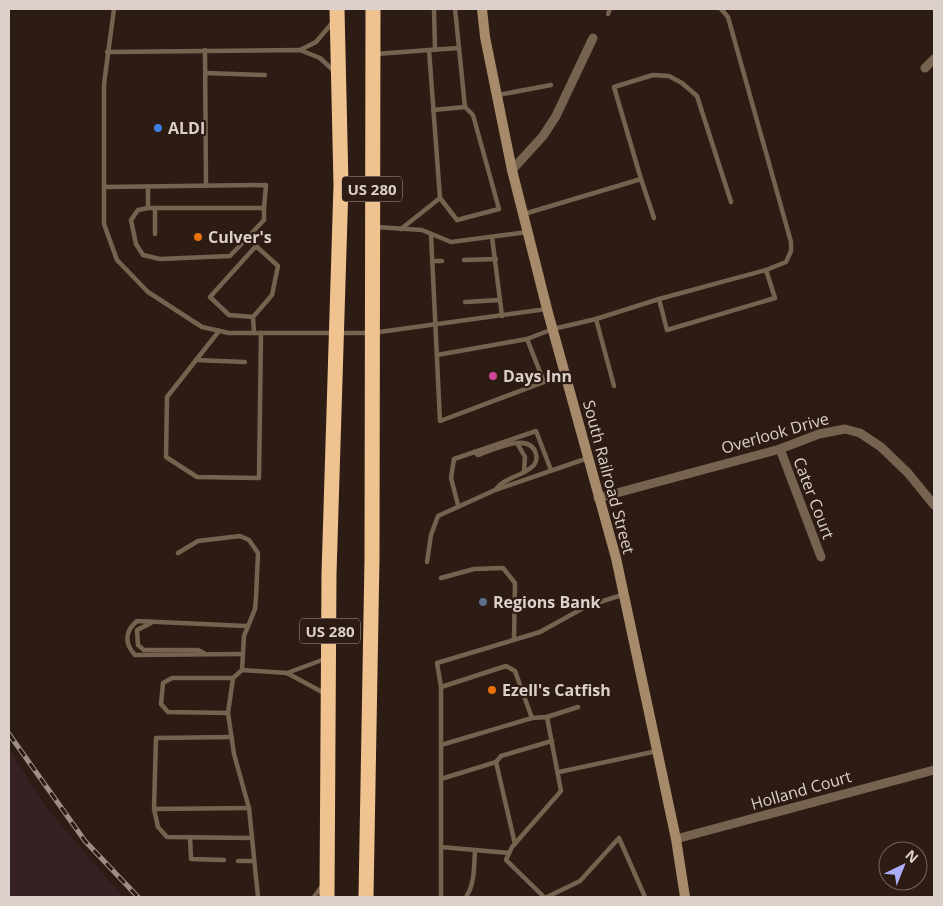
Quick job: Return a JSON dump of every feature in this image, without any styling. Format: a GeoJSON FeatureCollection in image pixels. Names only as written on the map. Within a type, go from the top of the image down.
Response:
{"type":"FeatureCollection","features":[{"type":"Feature","properties":{"kind":"highway","name":"US 280"},"geometry":{"type":"LineString","coordinates":[[366,897],[372,614],[373,9]]}},
{"type":"Feature","properties":{"kind":"highway","name":"US 280"},"geometry":{"type":"LineString","coordinates":[[327,897],[330,513],[341,184],[337,13]]}},
{"type":"Feature","properties":{"kind":"street","name":"South Railroad Street"},"geometry":{"type":"LineString","coordinates":[[482,9],[512,170],[547,309],[616,558],[676,838],[685,897]]}},
{"type":"Feature","properties":{"kind":"street"},"geometry":{"type":"LineString","coordinates":[[512,170],[543,136],[556,116],[593,38]]}},
{"type":"Feature","properties":{"kind":"street"},"geometry":{"type":"LineString","coordinates":[[925,68],[934,59]]}},
{"type":"Feature","properties":{"kind":"street","name":"Overlook Drive"},"geometry":{"type":"LineString","coordinates":[[598,498],[780,449],[818,434],[845,429],[860,433],[881,447],[908,473],[934,505]]}},
{"type":"Feature","properties":{"kind":"street","name":"Cater Court"},"geometry":{"type":"LineString","coordinates":[[780,449],[821,557]]}},
{"type":"Feature","properties":{"kind":"street","name":"Holland Court"},"geometry":{"type":"LineString","coordinates":[[676,838],[934,770]]}},
{"type":"Feature","properties":{"kind":"lane"},"geometry":{"type":"LineString","coordinates":[[114,9],[104,84],[104,224],[117,260],[148,292],[202,327],[220,331],[254,333],[372,333],[547,309]]}},
{"type":"Feature","properties":{"kind":"lane"},"geometry":{"type":"LineString","coordinates":[[434,9],[435,50]]}},
{"type":"Feature","properties":{"kind":"lane"},"geometry":{"type":"LineString","coordinates":[[429,50],[440,198],[457,220],[499,209],[473,115],[465,107],[455,9]]}},
{"type":"Feature","properties":{"kind":"lane"},"geometry":{"type":"LineString","coordinates":[[437,355],[527,339],[553,329],[596,319],[659,299],[766,270],[786,262],[792,251],[791,242],[728,17],[721,9]]}},
{"type":"Feature","properties":{"kind":"lane"},"geometry":{"type":"LineString","coordinates":[[300,50],[316,42],[337,13]]}},
{"type":"Feature","properties":{"kind":"lane"},"geometry":{"type":"LineString","coordinates":[[373,54],[459,48]]}},
{"type":"Feature","properties":{"kind":"lane"},"geometry":{"type":"LineString","coordinates":[[205,50],[206,186]]}},
{"type":"Feature","properties":{"kind":"lane"},"geometry":{"type":"LineString","coordinates":[[107,52],[300,50],[320,58],[338,76]]}},
{"type":"Feature","properties":{"kind":"lane"},"geometry":{"type":"LineString","coordinates":[[205,73],[265,75]]}},
{"type":"Feature","properties":{"kind":"lane"},"geometry":{"type":"LineString","coordinates":[[654,218],[614,87],[653,75],[669,76],[682,83],[697,96],[731,202]]}},
{"type":"Feature","properties":{"kind":"lane"},"geometry":{"type":"LineString","coordinates":[[497,96],[551,86]]}},
{"type":"Feature","properties":{"kind":"lane"},"geometry":{"type":"LineString","coordinates":[[433,110],[465,107]]}},
{"type":"Feature","properties":{"kind":"lane"},"geometry":{"type":"LineString","coordinates":[[523,214],[641,179]]}},
{"type":"Feature","properties":{"kind":"lane"},"geometry":{"type":"LineString","coordinates":[[104,187],[266,185],[264,220],[230,256],[160,259],[143,255],[136,244],[131,220],[138,210],[148,208],[264,208]]}},
{"type":"Feature","properties":{"kind":"lane"},"geometry":{"type":"LineString","coordinates":[[148,187],[148,208]]}},
{"type":"Feature","properties":{"kind":"lane"},"geometry":{"type":"LineString","coordinates":[[401,229],[440,198]]}},
{"type":"Feature","properties":{"kind":"lane"},"geometry":{"type":"LineString","coordinates":[[155,208],[155,234]]}},
{"type":"Feature","properties":{"kind":"lane"},"geometry":{"type":"LineString","coordinates":[[372,227],[422,230],[451,242],[528,232]]}},
{"type":"Feature","properties":{"kind":"lane"},"geometry":{"type":"LineString","coordinates":[[431,234],[440,421],[544,382],[566,379]]}},
{"type":"Feature","properties":{"kind":"lane"},"geometry":{"type":"LineString","coordinates":[[492,237],[502,316]]}},
{"type":"Feature","properties":{"kind":"lane"},"geometry":{"type":"LineString","coordinates":[[253,317],[229,315],[210,297],[256,246],[278,266],[272,294],[253,317],[254,333]]}},
{"type":"Feature","properties":{"kind":"lane"},"geometry":{"type":"LineString","coordinates":[[464,260],[496,259]]}},
{"type":"Feature","properties":{"kind":"lane"},"geometry":{"type":"LineString","coordinates":[[432,261],[442,261]]}},
{"type":"Feature","properties":{"kind":"lane"},"geometry":{"type":"LineString","coordinates":[[659,299],[667,330],[775,298],[766,270]]}},
{"type":"Feature","properties":{"kind":"lane"},"geometry":{"type":"LineString","coordinates":[[465,302],[500,300]]}},
{"type":"Feature","properties":{"kind":"lane"},"geometry":{"type":"LineString","coordinates":[[434,303],[442,303]]}},
{"type":"Feature","properties":{"kind":"lane"},"geometry":{"type":"LineString","coordinates":[[596,319],[614,386]]}},
{"type":"Feature","properties":{"kind":"lane"},"geometry":{"type":"LineString","coordinates":[[220,331],[167,397],[166,457],[197,477],[259,478],[261,333]]}},
{"type":"Feature","properties":{"kind":"lane"},"geometry":{"type":"LineString","coordinates":[[527,339],[544,382]]}},
{"type":"Feature","properties":{"kind":"lane"},"geometry":{"type":"LineString","coordinates":[[196,360],[244,362]]}},
{"type":"Feature","properties":{"kind":"lane"},"geometry":{"type":"LineString","coordinates":[[458,505],[451,478],[454,459],[536,431],[551,470]]}},
{"type":"Feature","properties":{"kind":"lane"},"geometry":{"type":"LineString","coordinates":[[517,443],[525,457],[524,472]]}},
{"type":"Feature","properties":{"kind":"lane"},"geometry":{"type":"LineString","coordinates":[[474,452],[478,455],[517,443],[529,443],[534,449],[537,459],[535,464],[524,472],[502,481],[495,490]]}},
{"type":"Feature","properties":{"kind":"lane"},"geometry":{"type":"LineString","coordinates":[[427,562],[431,536],[438,516],[458,505],[495,490],[588,458]]}},
{"type":"Feature","properties":{"kind":"lane"},"geometry":{"type":"LineString","coordinates":[[178,553],[198,540],[240,536],[249,540],[258,553],[255,609],[246,626],[242,670],[234,678],[228,713],[249,808],[258,897]]}},
{"type":"Feature","properties":{"kind":"lane"},"geometry":{"type":"LineString","coordinates":[[440,578],[474,569],[503,568],[515,583],[514,640]]}},
{"type":"Feature","properties":{"kind":"lane"},"geometry":{"type":"LineString","coordinates":[[441,897],[441,687],[438,664],[540,632],[587,606],[624,594]]}},
{"type":"Feature","properties":{"kind":"lane"},"geometry":{"type":"LineString","coordinates":[[242,654],[135,655],[129,649],[126,638],[128,628],[137,620],[246,626]]}},
{"type":"Feature","properties":{"kind":"lane"},"geometry":{"type":"LineString","coordinates":[[157,622],[144,625],[137,630],[138,645],[144,650],[198,650],[205,654]]}},
{"type":"Feature","properties":{"kind":"lane"},"geometry":{"type":"LineString","coordinates":[[287,673],[329,657]]}},
{"type":"Feature","properties":{"kind":"lane"},"geometry":{"type":"LineString","coordinates":[[441,687],[506,666],[515,671],[532,718]]}},
{"type":"Feature","properties":{"kind":"lane"},"geometry":{"type":"LineString","coordinates":[[242,670],[287,673],[329,695]]}},
{"type":"Feature","properties":{"kind":"lane"},"geometry":{"type":"LineString","coordinates":[[228,713],[168,712],[161,704],[163,683],[172,678],[234,678]]}},
{"type":"Feature","properties":{"kind":"lane"},"geometry":{"type":"LineString","coordinates":[[441,745],[532,718],[547,717],[578,707]]}},
{"type":"Feature","properties":{"kind":"lane"},"geometry":{"type":"LineString","coordinates":[[547,717],[559,772],[561,791],[515,844],[506,860],[546,897],[580,881],[619,838],[645,897]]}},
{"type":"Feature","properties":{"kind":"lane"},"geometry":{"type":"LineString","coordinates":[[232,737],[156,738],[154,809],[158,827],[167,837],[252,838]]}},
{"type":"Feature","properties":{"kind":"lane"},"geometry":{"type":"LineString","coordinates":[[441,780],[496,762],[502,756],[552,741]]}},
{"type":"Feature","properties":{"kind":"lane"},"geometry":{"type":"LineString","coordinates":[[559,772],[657,751]]}},
{"type":"Feature","properties":{"kind":"lane"},"geometry":{"type":"LineString","coordinates":[[496,762],[515,844]]}},
{"type":"Feature","properties":{"kind":"lane"},"geometry":{"type":"LineString","coordinates":[[154,809],[249,808]]}},
{"type":"Feature","properties":{"kind":"lane"},"geometry":{"type":"LineString","coordinates":[[190,837],[191,859],[224,860]]}},
{"type":"Feature","properties":{"kind":"lane"},"geometry":{"type":"LineString","coordinates":[[441,847],[509,853]]}},
{"type":"Feature","properties":{"kind":"lane"},"geometry":{"type":"LineString","coordinates":[[466,897],[473,880],[475,850]]}},
{"type":"Feature","properties":{"kind":"lane"},"geometry":{"type":"LineString","coordinates":[[238,861],[254,861]]}},
{"type":"Feature","properties":{"kind":"lane"},"geometry":{"type":"LineString","coordinates":[[314,897],[327,879]]}},
{"type":"Feature","properties":{"kind":"shaded area"},"geometry":{"type":"Polygon","coordinates":[[[9,749],[50,812],[123,897],[9,897],[9,749]]]}},
{"type":"Feature","properties":{"kind":"railway"},"geometry":{"type":"LineString","coordinates":[[9,734],[85,841],[138,897]]}},
{"type":"Feature","properties":{"kind":"place","name":"ALDI"},"geometry":{"type":"Point","coordinates":[158,128]}},
{"type":"Feature","properties":{"kind":"place","name":"Culver's"},"geometry":{"type":"Point","coordinates":[198,237]}},
{"type":"Feature","properties":{"kind":"place","name":"Days Inn"},"geometry":{"type":"Point","coordinates":[493,376]}},
{"type":"Feature","properties":{"kind":"place","name":"Regions Bank"},"geometry":{"type":"Point","coordinates":[483,602]}},
{"type":"Feature","properties":{"kind":"place","name":"Ezell's Catfish"},"geometry":{"type":"Point","coordinates":[492,690]}}]}
